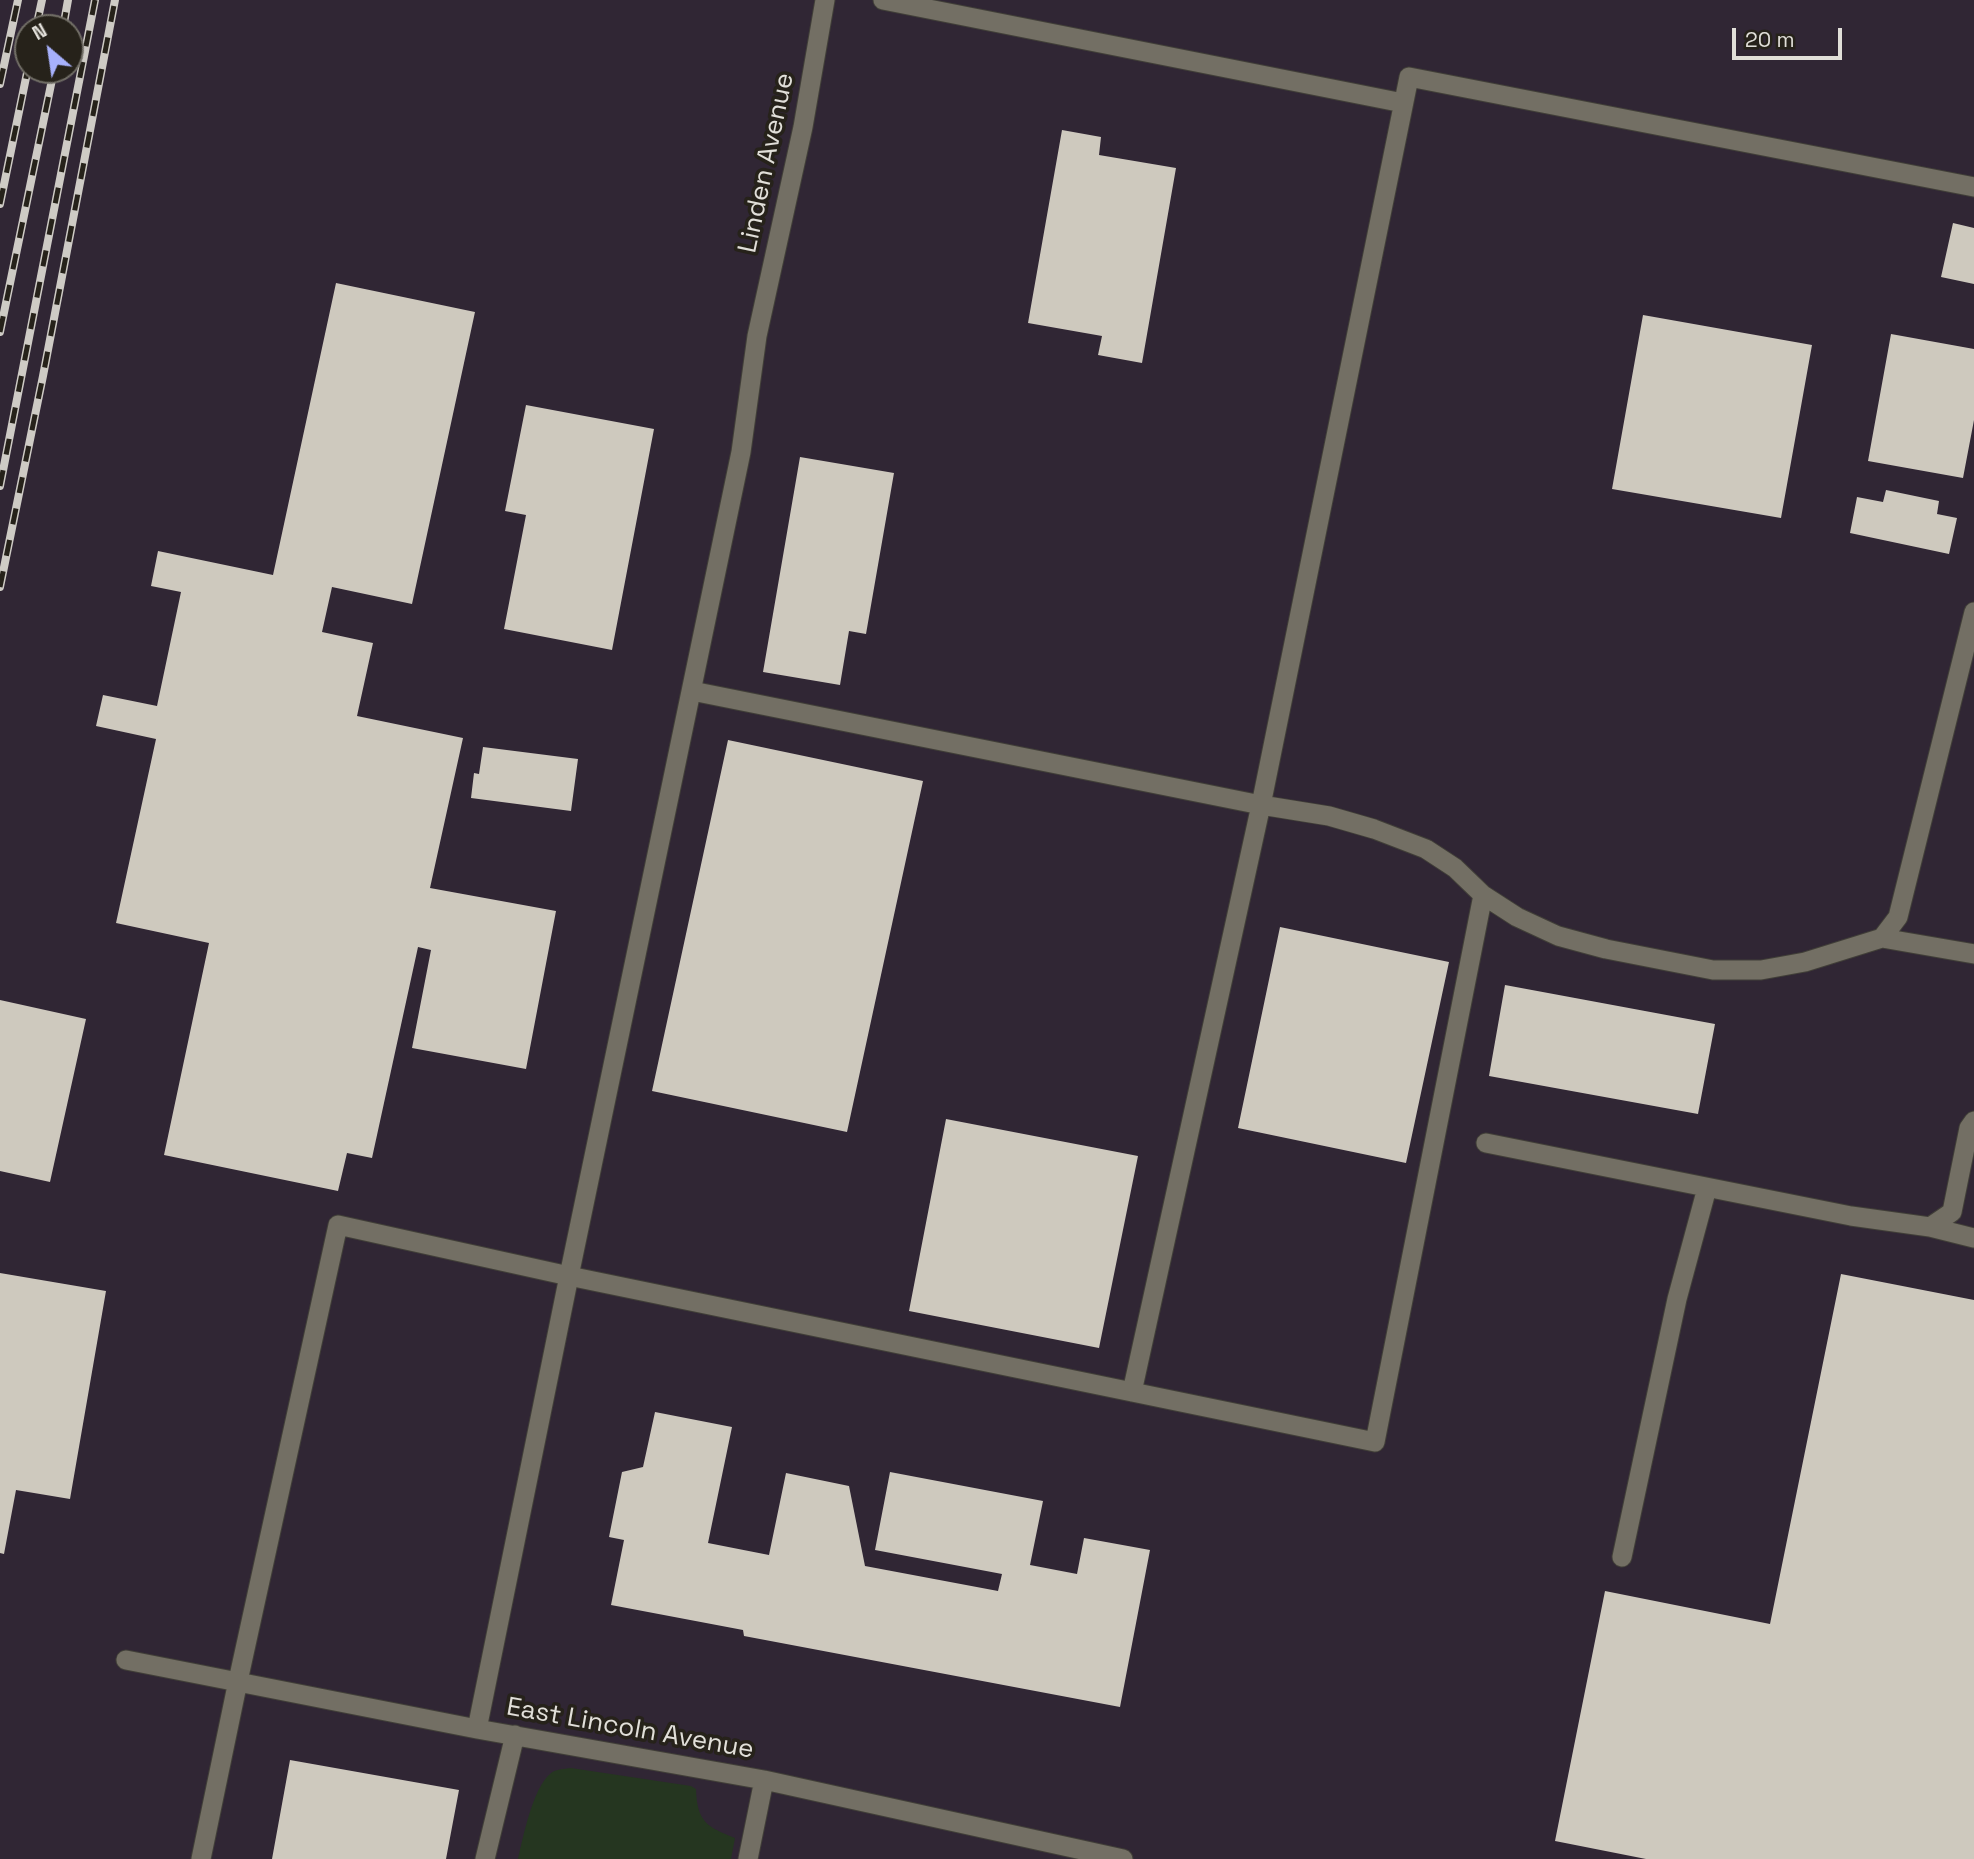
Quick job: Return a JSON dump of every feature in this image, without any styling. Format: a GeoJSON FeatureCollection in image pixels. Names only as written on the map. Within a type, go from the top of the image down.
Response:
{"type":"FeatureCollection","features":[{"type":"Feature","properties":{"kind":"lane","name":"Linden Avenue"},"geometry":{"type":"LineString","coordinates":[[477,1728],[741,452],[757,336],[803,127],[825,0]]}},
{"type":"Feature","properties":{"kind":"lane"},"geometry":{"type":"LineString","coordinates":[[883,0],[1404,103]]}},
{"type":"Feature","properties":{"kind":"lane"},"geometry":{"type":"LineString","coordinates":[[1132,1392],[1261,805],[1409,77],[1974,187]]}},
{"type":"Feature","properties":{"kind":"lane"},"geometry":{"type":"LineString","coordinates":[[1882,938],[1898,917],[1974,612]]}},
{"type":"Feature","properties":{"kind":"lane"},"geometry":{"type":"LineString","coordinates":[[692,691],[1261,805],[1329,816],[1426,849],[1455,868],[1483,895],[1517,917],[1558,936],[1606,949],[1713,970],[1761,970],[1805,962],[1882,938],[1974,954]]}},
{"type":"Feature","properties":{"kind":"lane"},"geometry":{"type":"LineString","coordinates":[[201,1859],[237,1682],[338,1224],[569,1276],[1375,1442],[1483,895]]}},
{"type":"Feature","properties":{"kind":"lane"},"geometry":{"type":"LineString","coordinates":[[1930,1227],[1952,1212],[1969,1128],[1974,1121]]}},
{"type":"Feature","properties":{"kind":"lane"},"geometry":{"type":"LineString","coordinates":[[1486,1143],[1851,1216],[1930,1227],[1974,1238]]}},
{"type":"Feature","properties":{"kind":"lane"},"geometry":{"type":"LineString","coordinates":[[1622,1558],[1677,1299],[1707,1188]]}},
{"type":"Feature","properties":{"kind":"lane","name":"East Lincoln Avenue"},"geometry":{"type":"LineString","coordinates":[[126,1660],[764,1780],[1123,1859]]}},
{"type":"Feature","properties":{"kind":"lane"},"geometry":{"type":"LineString","coordinates":[[485,1859],[515,1735]]}},
{"type":"Feature","properties":{"kind":"lane"},"geometry":{"type":"LineString","coordinates":[[748,1859],[764,1780]]}},
{"type":"Feature","properties":{"kind":"shaded area"},"geometry":{"type":"Polygon","coordinates":[[[0,0],[1974,0],[1974,1859],[0,1859],[0,0]]]}},
{"type":"Feature","properties":{"kind":"green space"},"geometry":{"type":"Polygon","coordinates":[[[571,1768],[691,1786],[696,1789],[699,1809],[705,1822],[735,1838],[731,1859],[518,1859],[530,1814],[544,1781],[554,1771],[571,1768]]]}},
{"type":"Feature","properties":{"kind":"building"},"geometry":{"type":"Polygon","coordinates":[[[1062,130],[1101,137],[1099,155],[1176,168],[1142,363],[1098,355],[1102,336],[1028,323],[1062,130]]]}},
{"type":"Feature","properties":{"kind":"building"},"geometry":{"type":"Polygon","coordinates":[[[1953,223],[1974,228],[1974,284],[1941,277],[1953,223]]]}},
{"type":"Feature","properties":{"kind":"building"},"geometry":{"type":"Polygon","coordinates":[[[336,283],[475,312],[412,604],[332,587],[322,632],[373,643],[357,716],[463,738],[430,888],[556,911],[526,1069],[412,1048],[431,950],[418,947],[372,1158],[347,1153],[338,1191],[164,1155],[209,943],[116,923],[156,739],[96,726],[103,695],[157,706],[181,592],[151,586],[158,551],[273,575],[336,283]]]}},
{"type":"Feature","properties":{"kind":"building"},"geometry":{"type":"Polygon","coordinates":[[[1643,315],[1812,345],[1781,518],[1612,489],[1643,315]]]}},
{"type":"Feature","properties":{"kind":"building"},"geometry":{"type":"Polygon","coordinates":[[[1891,334],[1974,349],[1974,420],[1963,478],[1868,461],[1891,334]]]}},
{"type":"Feature","properties":{"kind":"building"},"geometry":{"type":"Polygon","coordinates":[[[526,405],[654,429],[612,650],[504,629],[526,515],[505,511],[526,405]]]}},
{"type":"Feature","properties":{"kind":"building"},"geometry":{"type":"Polygon","coordinates":[[[800,457],[894,473],[866,634],[849,631],[840,685],[763,672],[800,457]]]}},
{"type":"Feature","properties":{"kind":"building"},"geometry":{"type":"Polygon","coordinates":[[[1886,490],[1939,501],[1937,514],[1957,518],[1949,554],[1850,533],[1857,497],[1883,502],[1886,490]]]}},
{"type":"Feature","properties":{"kind":"building"},"geometry":{"type":"Polygon","coordinates":[[[728,740],[923,781],[847,1132],[652,1091],[728,740]]]}},
{"type":"Feature","properties":{"kind":"building"},"geometry":{"type":"Polygon","coordinates":[[[483,747],[578,759],[571,811],[471,798],[474,773],[479,774],[483,747]]]}},
{"type":"Feature","properties":{"kind":"building"},"geometry":{"type":"Polygon","coordinates":[[[1280,927],[1449,962],[1406,1163],[1238,1128],[1280,927]]]}},
{"type":"Feature","properties":{"kind":"building"},"geometry":{"type":"Polygon","coordinates":[[[1505,985],[1715,1024],[1698,1114],[1489,1076],[1505,985]]]}},
{"type":"Feature","properties":{"kind":"building"},"geometry":{"type":"Polygon","coordinates":[[[0,1000],[86,1019],[50,1182],[0,1171],[0,1000]]]}},
{"type":"Feature","properties":{"kind":"building"},"geometry":{"type":"Polygon","coordinates":[[[946,1119],[1138,1156],[1099,1348],[909,1311],[946,1119]]]}},
{"type":"Feature","properties":{"kind":"building"},"geometry":{"type":"Polygon","coordinates":[[[0,1273],[106,1291],[70,1499],[16,1490],[4,1554],[0,1553],[0,1273]]]}},
{"type":"Feature","properties":{"kind":"building"},"geometry":{"type":"Polygon","coordinates":[[[1841,1274],[1974,1300],[1974,1859],[1646,1859],[1555,1841],[1605,1591],[1770,1624],[1841,1274]]]}},
{"type":"Feature","properties":{"kind":"building"},"geometry":{"type":"Polygon","coordinates":[[[655,1412],[732,1427],[708,1543],[769,1555],[786,1473],[849,1486],[865,1566],[998,1591],[1002,1574],[875,1550],[890,1472],[1043,1501],[1030,1565],[1077,1574],[1084,1538],[1150,1550],[1120,1707],[744,1636],[743,1630],[611,1605],[624,1540],[609,1537],[622,1472],[643,1467],[655,1412]]]}},
{"type":"Feature","properties":{"kind":"building"},"geometry":{"type":"Polygon","coordinates":[[[290,1760],[459,1790],[446,1859],[272,1859],[290,1760]]]}},
{"type":"Feature","properties":{"kind":"railway"},"geometry":{"type":"LineString","coordinates":[[0,84],[18,0]]}},
{"type":"Feature","properties":{"kind":"railway"},"geometry":{"type":"LineString","coordinates":[[39,14],[42,0]]}},
{"type":"Feature","properties":{"kind":"railway"},"geometry":{"type":"LineString","coordinates":[[66,14],[68,0]]}},
{"type":"Feature","properties":{"kind":"railway"},"geometry":{"type":"LineString","coordinates":[[0,486],[95,0]]}},
{"type":"Feature","properties":{"kind":"railway"},"geometry":{"type":"LineString","coordinates":[[0,587],[115,0]]}},
{"type":"Feature","properties":{"kind":"railway"},"geometry":{"type":"LineString","coordinates":[[0,204],[25,84]]}},
{"type":"Feature","properties":{"kind":"railway"},"geometry":{"type":"LineString","coordinates":[[0,332],[51,84]]}}]}
